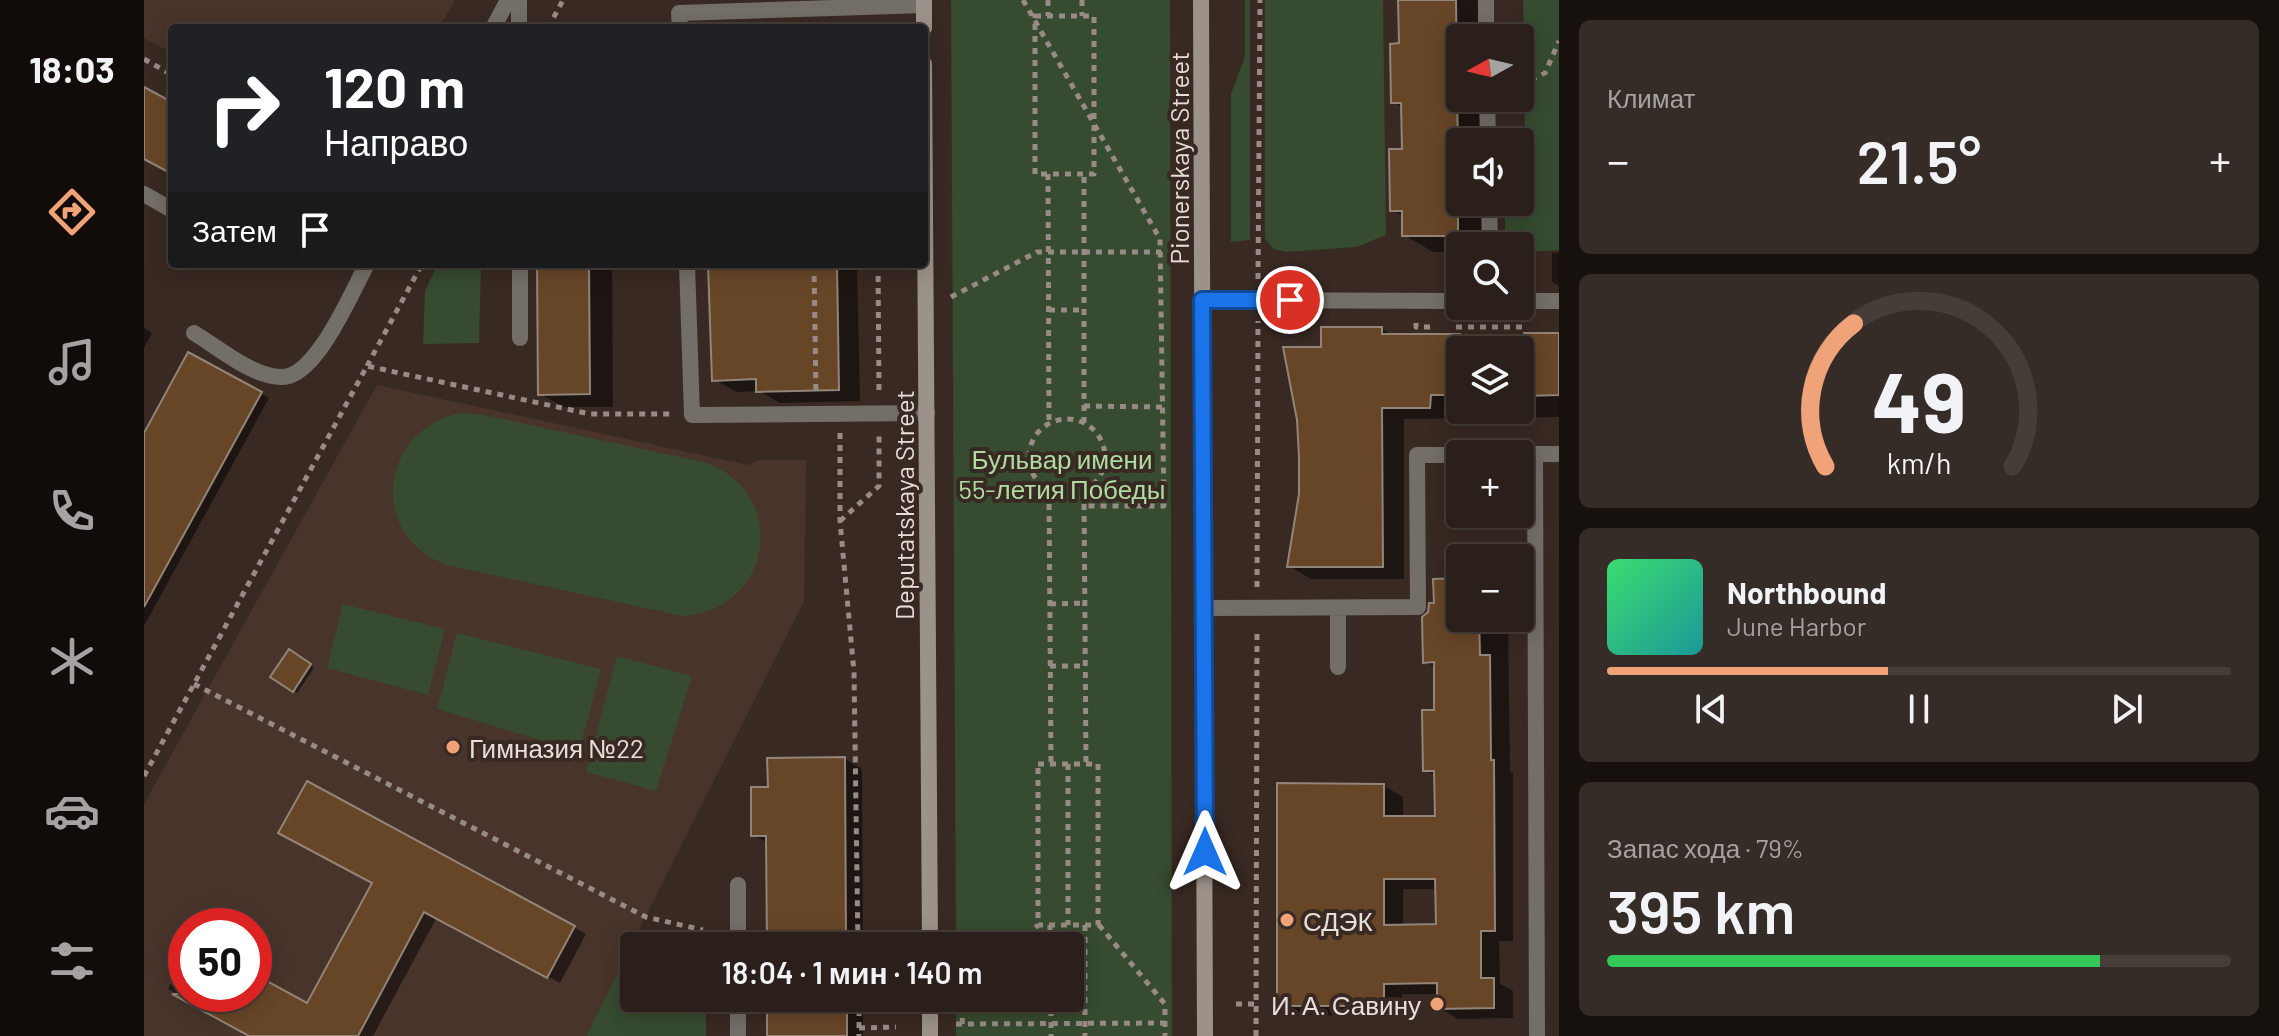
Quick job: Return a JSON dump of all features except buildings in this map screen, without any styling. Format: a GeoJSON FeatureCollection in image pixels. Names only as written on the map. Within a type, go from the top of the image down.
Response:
{"type":"FeatureCollection","features":[{"type":"Feature","properties":{"kind":"main road","name":"Pionerskaya Street"},"geometry":{"type":"LineString","coordinates":[[1201,0],[1205,1036]]}},
{"type":"Feature","properties":{"kind":"main road"},"geometry":{"type":"LineString","coordinates":[[924,2],[924,24]]}},
{"type":"Feature","properties":{"kind":"main road","name":"Deputatskaya Street"},"geometry":{"type":"LineString","coordinates":[[926,268],[930,932]]}},
{"type":"Feature","properties":{"kind":"main road"},"geometry":{"type":"LineString","coordinates":[[930,1012],[930,1036]]}},
{"type":"Feature","properties":{"kind":"lane"},"geometry":{"type":"LineString","coordinates":[[495,24],[508,0]]}},
{"type":"Feature","properties":{"kind":"lane"},"geometry":{"type":"LineString","coordinates":[[519,0],[519,24]]}},
{"type":"Feature","properties":{"kind":"lane"},"geometry":{"type":"LineString","coordinates":[[1486,0],[1486,24]]}},
{"type":"Feature","properties":{"kind":"lane"},"geometry":{"type":"LineString","coordinates":[[680,24],[679,13],[924,2]]}},
{"type":"Feature","properties":{"kind":"lane"},"geometry":{"type":"LineString","coordinates":[[144,194],[168,208]]}},
{"type":"Feature","properties":{"kind":"lane"},"geometry":{"type":"LineString","coordinates":[[194,333],[255,370],[283,378],[306,369],[327,338],[365,268]]}},
{"type":"Feature","properties":{"kind":"lane"},"geometry":{"type":"LineString","coordinates":[[520,268],[520,338]]}},
{"type":"Feature","properties":{"kind":"lane"},"geometry":{"type":"LineString","coordinates":[[687,268],[692,415],[927,413]]}},
{"type":"Feature","properties":{"kind":"lane"},"geometry":{"type":"LineString","coordinates":[[1202,300],[1446,301]]}},
{"type":"Feature","properties":{"kind":"lane"},"geometry":{"type":"LineString","coordinates":[[1534,301],[1559,301]]}},
{"type":"Feature","properties":{"kind":"lane"},"geometry":{"type":"LineString","coordinates":[[1534,454],[1559,454]]}},
{"type":"Feature","properties":{"kind":"lane"},"geometry":{"type":"LineString","coordinates":[[1204,608],[1418,607],[1417,455],[1446,455]]}},
{"type":"Feature","properties":{"kind":"lane"},"geometry":{"type":"LineString","coordinates":[[1529,528],[1537,1036]]}},
{"type":"Feature","properties":{"kind":"lane"},"geometry":{"type":"LineString","coordinates":[[1338,608],[1338,667]]}},
{"type":"Feature","properties":{"kind":"lane"},"geometry":{"type":"LineString","coordinates":[[738,885],[738,932]]}},
{"type":"Feature","properties":{"kind":"lane"},"geometry":{"type":"LineString","coordinates":[[738,1012],[738,1036]]}},
{"type":"Feature","properties":{"kind":"path"},"geometry":{"type":"LineString","coordinates":[[550,24],[563,0]]}},
{"type":"Feature","properties":{"kind":"path"},"geometry":{"type":"LineString","coordinates":[[1023,0],[1160,239],[1164,506],[1084,506]]}},
{"type":"Feature","properties":{"kind":"path"},"geometry":{"type":"LineString","coordinates":[[1048,0],[1048,16]]}},
{"type":"Feature","properties":{"kind":"path"},"geometry":{"type":"LineString","coordinates":[[1082,0],[1082,16]]}},
{"type":"Feature","properties":{"kind":"path"},"geometry":{"type":"LineString","coordinates":[[1256,1036],[1260,0]]}},
{"type":"Feature","properties":{"kind":"path"},"geometry":{"type":"LineString","coordinates":[[1035,16],[1094,16],[1094,174],[1035,174],[1036,21],[1035,16]]}},
{"type":"Feature","properties":{"kind":"path"},"geometry":{"type":"LineString","coordinates":[[1534,78],[1545,73],[1559,41]]}},
{"type":"Feature","properties":{"kind":"path"},"geometry":{"type":"LineString","coordinates":[[144,59],[168,73]]}},
{"type":"Feature","properties":{"kind":"path"},"geometry":{"type":"LineString","coordinates":[[1048,174],[1049,423]]}},
{"type":"Feature","properties":{"kind":"path"},"geometry":{"type":"LineString","coordinates":[[1084,174],[1084,423]]}},
{"type":"Feature","properties":{"kind":"path"},"geometry":{"type":"LineString","coordinates":[[951,297],[1037,252],[1161,252]]}},
{"type":"Feature","properties":{"kind":"path"},"geometry":{"type":"LineString","coordinates":[[144,776],[420,268]]}},
{"type":"Feature","properties":{"kind":"path"},"geometry":{"type":"LineString","coordinates":[[814,268],[816,395],[840,415],[840,521],[854,672],[858,932]]}},
{"type":"Feature","properties":{"kind":"path"},"geometry":{"type":"LineString","coordinates":[[840,521],[879,486],[878,268]]}},
{"type":"Feature","properties":{"kind":"path"},"geometry":{"type":"LineString","coordinates":[[1416,301],[1416,327],[1527,326]]}},
{"type":"Feature","properties":{"kind":"path"},"geometry":{"type":"LineString","coordinates":[[1049,310],[1084,310]]}},
{"type":"Feature","properties":{"kind":"path"},"geometry":{"type":"LineString","coordinates":[[367,366],[590,414],[692,415]]}},
{"type":"Feature","properties":{"kind":"path"},"geometry":{"type":"LineString","coordinates":[[1084,406],[1163,407]]}},
{"type":"Feature","properties":{"kind":"path"},"geometry":{"type":"LineString","coordinates":[[1061,419],[1084,423],[1097,432],[1103,443],[1106,456],[1098,480],[1084,492],[1066,496],[1049,492],[1035,479],[1029,467],[1028,454],[1038,431],[1049,423],[1061,419]]}},
{"type":"Feature","properties":{"kind":"path"},"geometry":{"type":"LineString","coordinates":[[1049,492],[1051,764]]}},
{"type":"Feature","properties":{"kind":"path"},"geometry":{"type":"LineString","coordinates":[[1084,492],[1086,764]]}},
{"type":"Feature","properties":{"kind":"path"},"geometry":{"type":"LineString","coordinates":[[1050,604],[1085,603]]}},
{"type":"Feature","properties":{"kind":"path"},"geometry":{"type":"LineString","coordinates":[[1050,666],[1085,666]]}},
{"type":"Feature","properties":{"kind":"path"},"geometry":{"type":"LineString","coordinates":[[194,684],[646,917],[703,930]]}},
{"type":"Feature","properties":{"kind":"path"},"geometry":{"type":"LineString","coordinates":[[1032,932],[1038,925],[1038,764],[1098,764],[1098,925],[1165,1004],[1165,1036]]}},
{"type":"Feature","properties":{"kind":"path"},"geometry":{"type":"LineString","coordinates":[[1068,764],[1068,925]]}},
{"type":"Feature","properties":{"kind":"path"},"geometry":{"type":"LineString","coordinates":[[1038,925],[1098,925]]}},
{"type":"Feature","properties":{"kind":"path"},"geometry":{"type":"LineString","coordinates":[[1050,925],[1050,932]]}},
{"type":"Feature","properties":{"kind":"path"},"geometry":{"type":"LineString","coordinates":[[1085,925],[1085,1036]]}},
{"type":"Feature","properties":{"kind":"path"},"geometry":{"type":"LineString","coordinates":[[1236,1004],[1256,1004]]}},
{"type":"Feature","properties":{"kind":"path"},"geometry":{"type":"LineString","coordinates":[[859,1012],[859,1036]]}},
{"type":"Feature","properties":{"kind":"path"},"geometry":{"type":"LineString","coordinates":[[963,1012],[959,1024],[1165,1023]]}},
{"type":"Feature","properties":{"kind":"path"},"geometry":{"type":"LineString","coordinates":[[1051,1012],[1051,1036]]}},
{"type":"Feature","properties":{"kind":"path"},"geometry":{"type":"LineString","coordinates":[[859,1028],[896,1027]]}},
{"type":"Feature","properties":{"kind":"shaded area"},"geometry":{"type":"Polygon","coordinates":[[[144,0],[455,0],[441,24],[168,24],[168,51],[144,38],[144,0]]]}},
{"type":"Feature","properties":{"kind":"shaded area","name":"Гимназия №22"},"geometry":{"type":"Polygon","coordinates":[[[377,385],[748,465],[760,460],[806,460],[804,601],[638,932],[620,932],[620,968],[586,1036],[144,1036],[144,804],[377,385]]]}},
{"type":"Feature","properties":{"kind":"green space","name":"Бульвар имени 55-летия Победы"},"geometry":{"type":"Polygon","coordinates":[[[951,0],[1170,0],[1172,1036],[956,1036],[956,1012],[1084,1012],[1084,932],[956,932],[951,0]]]}},
{"type":"Feature","properties":{"kind":"green space"},"geometry":{"type":"Polygon","coordinates":[[[1245,0],[1250,0],[1250,240],[1231,242],[1231,94],[1245,56],[1245,0]]]}},
{"type":"Feature","properties":{"kind":"green space"},"geometry":{"type":"Polygon","coordinates":[[[1265,0],[1383,0],[1386,235],[1356,247],[1286,252],[1274,249],[1265,239],[1265,0]]]}},
{"type":"Feature","properties":{"kind":"green space"},"geometry":{"type":"Polygon","coordinates":[[[1523,0],[1559,0],[1559,250],[1534,252],[1534,232],[1505,232],[1505,216],[1534,216],[1534,128],[1525,128],[1525,112],[1534,112],[1534,24],[1523,24],[1523,0]]]}},
{"type":"Feature","properties":{"kind":"green space"},"geometry":{"type":"Polygon","coordinates":[[[436,268],[481,268],[479,343],[423,344],[425,291],[436,268]]]}},
{"type":"Feature","properties":{"kind":"green space"},"geometry":{"type":"Polygon","coordinates":[[[459,413],[484,415],[703,462],[731,476],[750,497],[759,522],[760,548],[752,572],[736,594],[713,609],[682,616],[451,566],[424,553],[406,534],[395,512],[393,487],[399,463],[411,441],[432,424],[459,413]]]}},
{"type":"Feature","properties":{"kind":"green space"},"geometry":{"type":"Polygon","coordinates":[[[343,604],[445,629],[428,695],[327,668],[343,604]]]}},
{"type":"Feature","properties":{"kind":"green space"},"geometry":{"type":"Polygon","coordinates":[[[457,633],[601,669],[579,752],[437,709],[457,633]]]}},
{"type":"Feature","properties":{"kind":"green space"},"geometry":{"type":"Polygon","coordinates":[[[617,656],[692,676],[656,791],[586,772],[617,656]]]}},
{"type":"Feature","properties":{"kind":"green space"},"geometry":{"type":"Polygon","coordinates":[[[620,968],[620,1012],[706,1012],[706,1036],[586,1036],[620,968]]]}},
{"type":"Feature","properties":{"kind":"place","name":"Гимназия №22"},"geometry":{"type":"Point","coordinates":[453,747]}},
{"type":"Feature","properties":{"kind":"place","name":"СДЭК"},"geometry":{"type":"Point","coordinates":[1287,920]}},
{"type":"Feature","properties":{"kind":"place","name":"И. А. Савину"},"geometry":{"type":"Point","coordinates":[1437,1004]}},
{"type":"Feature","properties":{"kind":"route"},"geometry":{"type":"LineString","coordinates":[[1205,852],[1202,300],[1290,300]]}}]}
